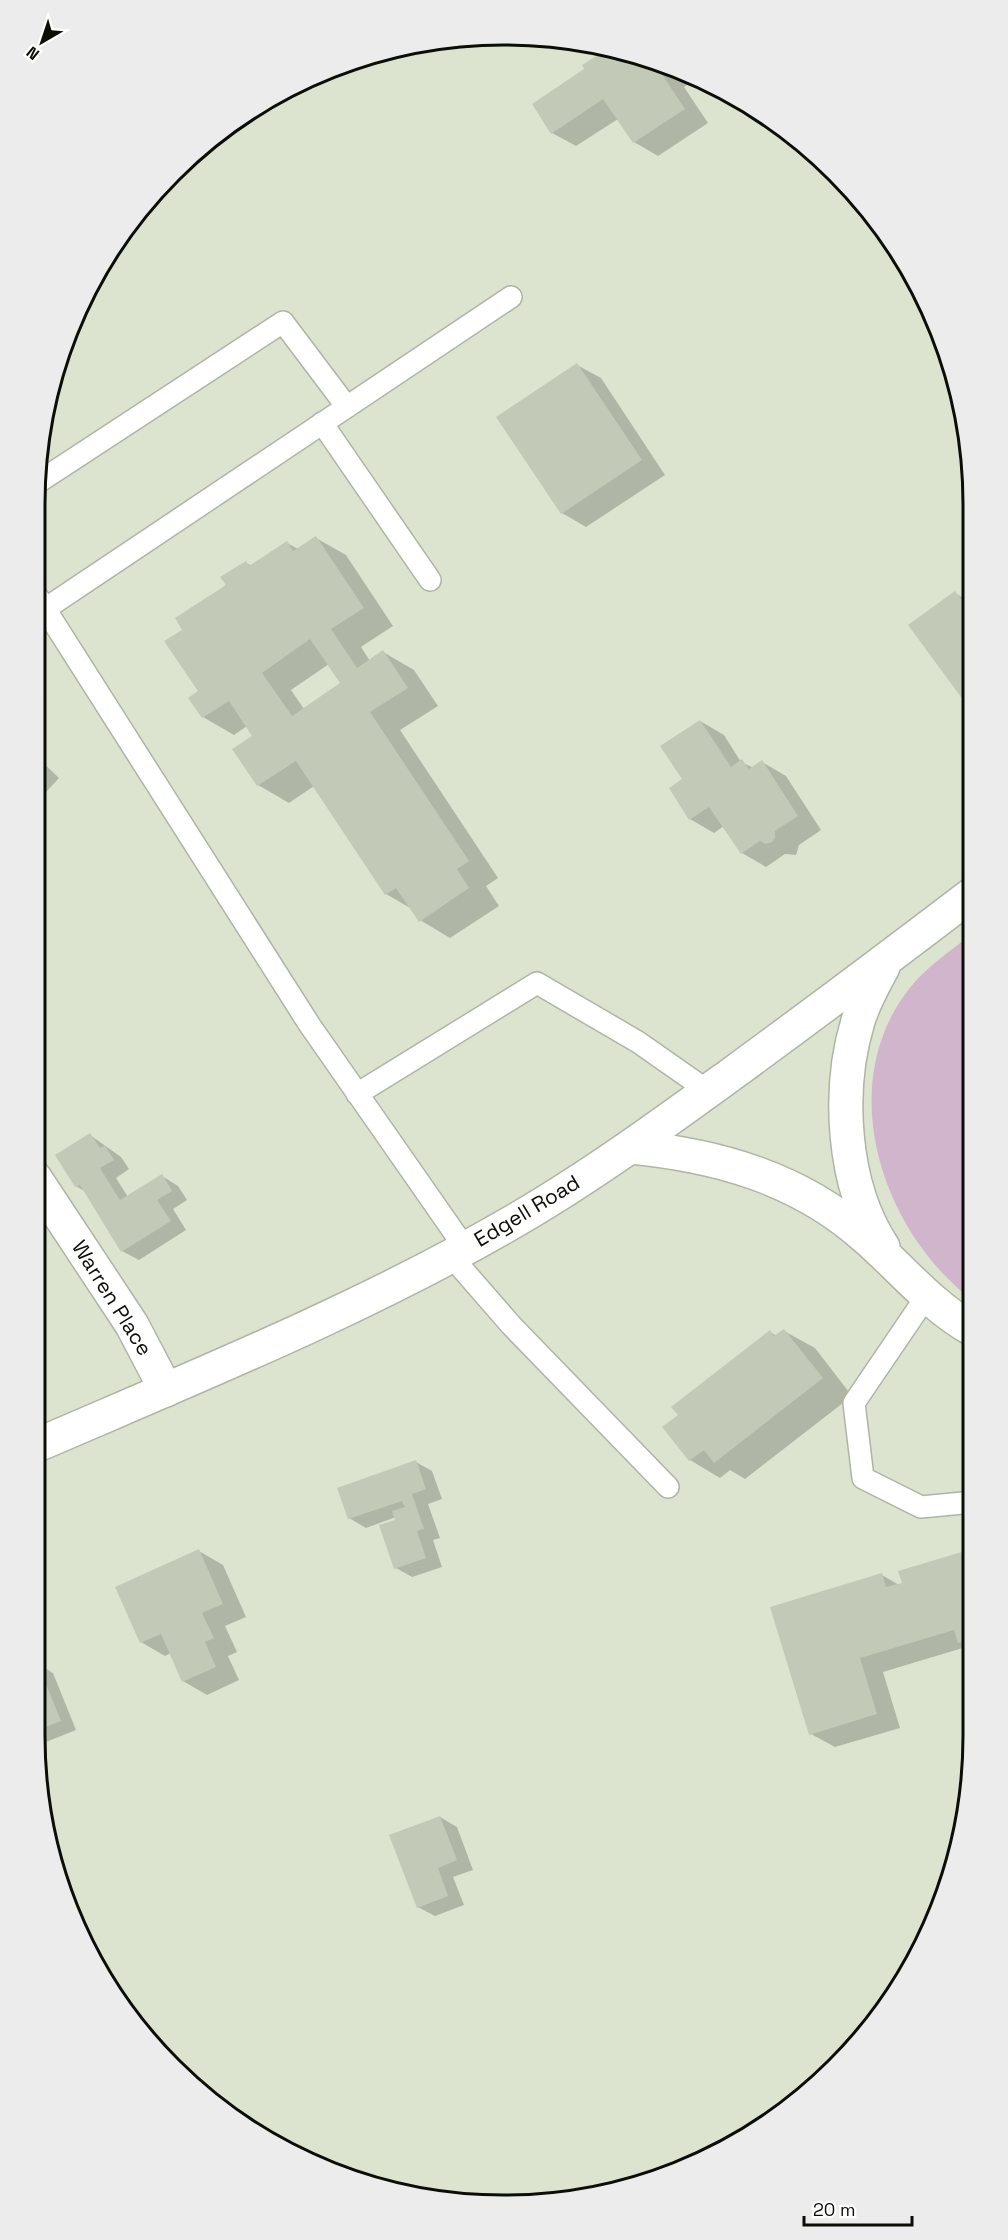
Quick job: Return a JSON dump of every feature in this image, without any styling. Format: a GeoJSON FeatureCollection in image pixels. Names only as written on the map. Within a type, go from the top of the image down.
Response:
{"type":"FeatureCollection","features":[{"type":"Feature","properties":{"kind":"main road","name":"Edgell Road"},"geometry":{"type":"LineString","coordinates":[[45,1441],[314,1324],[458,1252],[518,1219],[630,1147],[887,960],[963,901]]}},
{"type":"Feature","properties":{"kind":"main road"},"geometry":{"type":"LineString","coordinates":[[887,960],[869,993],[858,1021],[850,1056],[847,1124],[861,1198],[874,1233],[898,1269]]}},
{"type":"Feature","properties":{"kind":"main road"},"geometry":{"type":"LineString","coordinates":[[630,1147],[697,1155],[771,1178],[837,1215],[926,1297],[963,1323]]}},
{"type":"Feature","properties":{"kind":"main road","name":"Warren Place"},"geometry":{"type":"LineString","coordinates":[[45,1194],[110,1290],[166,1390]]}},
{"type":"Feature","properties":{"kind":"lane"},"geometry":{"type":"LineString","coordinates":[[45,598],[347,407],[511,297]]}},
{"type":"Feature","properties":{"kind":"lane"},"geometry":{"type":"LineString","coordinates":[[46,477],[284,322],[347,407]]}},
{"type":"Feature","properties":{"kind":"lane"},"geometry":{"type":"LineString","coordinates":[[322,423],[430,580]]}},
{"type":"Feature","properties":{"kind":"lane"},"geometry":{"type":"LineString","coordinates":[[45,609],[309,1024],[357,1094],[458,1252],[511,1325],[668,1487]]}},
{"type":"Feature","properties":{"kind":"lane"},"geometry":{"type":"LineString","coordinates":[[357,1094],[537,983],[638,1042],[708,1091]]}},
{"type":"Feature","properties":{"kind":"lane"},"geometry":{"type":"LineString","coordinates":[[926,1297],[854,1403],[863,1478],[921,1507],[963,1503]]}},
{"type":"Feature","properties":{"kind":"shaded area"},"geometry":{"type":"Polygon","coordinates":[[[963,941],[963,1292],[940,1271],[914,1236],[892,1197],[878,1155],[872,1112],[874,1069],[886,1027],[915,981],[963,941]]]}},
{"type":"Feature","properties":{"kind":"building"},"geometry":{"type":"Polygon","coordinates":[[[598,55],[661,73],[685,109],[633,143],[603,99],[551,134],[532,104],[584,69],[582,65],[598,55]]]}},
{"type":"Feature","properties":{"kind":"building"},"geometry":{"type":"Polygon","coordinates":[[[577,363],[642,460],[561,514],[496,417],[577,363]]]}},
{"type":"Feature","properties":{"kind":"building"},"geometry":{"type":"Polygon","coordinates":[[[316,536],[364,608],[331,629],[357,668],[383,650],[408,688],[370,712],[469,861],[457,869],[469,888],[419,922],[396,888],[385,895],[296,761],[257,786],[232,749],[252,736],[229,701],[202,718],[188,698],[198,691],[164,641],[182,630],[175,618],[226,585],[220,577],[246,561],[249,566],[287,541],[293,551],[316,536]],[[310,639],[262,673],[292,716],[340,683],[310,639]]]}},
{"type":"Feature","properties":{"kind":"building"},"geometry":{"type":"Polygon","coordinates":[[[955,591],[963,602],[963,696],[961,697],[908,625],[955,591]]]}},
{"type":"Feature","properties":{"kind":"building"},"geometry":{"type":"Polygon","coordinates":[[[700,720],[731,767],[742,759],[749,769],[762,760],[798,816],[775,831],[775,838],[772,842],[766,844],[760,841],[741,854],[709,807],[689,820],[669,788],[682,779],[660,746],[700,720]]]}},
{"type":"Feature","properties":{"kind":"building"},"geometry":{"type":"Polygon","coordinates":[[[90,1133],[100,1148],[105,1146],[114,1160],[100,1168],[120,1200],[162,1174],[172,1191],[157,1200],[171,1221],[121,1252],[80,1185],[75,1187],[55,1155],[90,1133]]]}},
{"type":"Feature","properties":{"kind":"building"},"geometry":{"type":"Polygon","coordinates":[[[784,1329],[823,1378],[714,1463],[704,1450],[689,1461],[662,1427],[678,1415],[671,1407],[770,1330],[774,1336],[784,1329]]]}},
{"type":"Feature","properties":{"kind":"building"},"geometry":{"type":"Polygon","coordinates":[[[416,1460],[426,1489],[412,1494],[424,1529],[417,1531],[426,1558],[394,1569],[379,1525],[395,1520],[392,1511],[405,1507],[402,1501],[348,1519],[337,1488],[416,1460]]]}},
{"type":"Feature","properties":{"kind":"building"},"geometry":{"type":"Polygon","coordinates":[[[199,1549],[223,1604],[202,1613],[214,1638],[205,1642],[216,1667],[182,1682],[161,1634],[140,1643],[115,1587],[199,1549]]]}},
{"type":"Feature","properties":{"kind":"building"},"geometry":{"type":"Polygon","coordinates":[[[963,1552],[963,1642],[958,1643],[954,1630],[860,1658],[877,1714],[809,1735],[770,1607],[882,1573],[886,1587],[902,1583],[898,1571],[963,1552]]]}},
{"type":"Feature","properties":{"kind":"building"},"geometry":{"type":"Polygon","coordinates":[[[45,1682],[61,1721],[45,1727],[45,1682]]]}},
{"type":"Feature","properties":{"kind":"building"},"geometry":{"type":"Polygon","coordinates":[[[440,1816],[457,1860],[438,1868],[448,1896],[417,1908],[389,1835],[440,1816]]]}}]}
